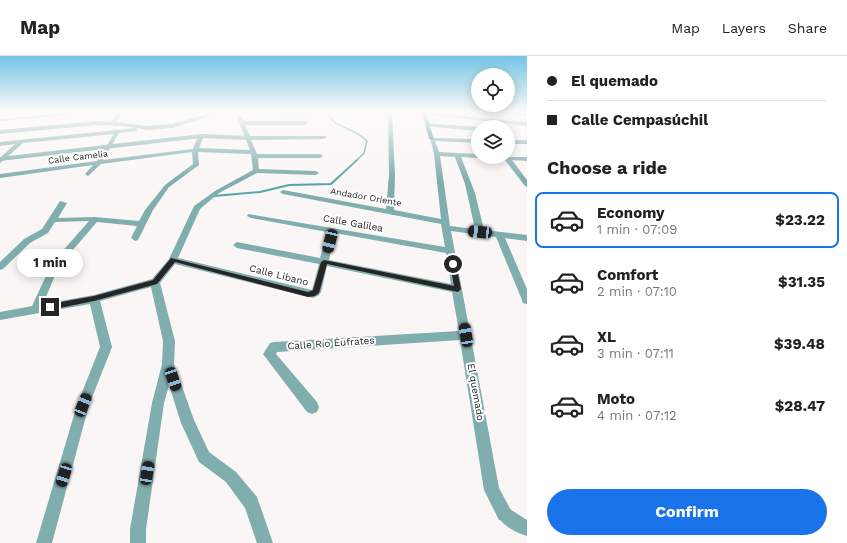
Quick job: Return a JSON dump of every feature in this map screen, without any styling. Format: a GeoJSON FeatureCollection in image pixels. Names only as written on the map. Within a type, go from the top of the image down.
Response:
{"type":"FeatureCollection","features":[{"type":"Feature","properties":{"kind":"main road"},"geometry":{"type":"LineString","coordinates":[[430,135],[432,139]]}},
{"type":"Feature","properties":{"kind":"street"},"geometry":{"type":"LineString","coordinates":[[1,160],[30,135]]}},
{"type":"Feature","properties":{"kind":"street"},"geometry":{"type":"LineString","coordinates":[[0,144],[21,143],[88,135]]}},
{"type":"Feature","properties":{"kind":"street"},"geometry":{"type":"LineString","coordinates":[[88,174],[98,164],[116,135]]}},
{"type":"Feature","properties":{"kind":"street"},"geometry":{"type":"LineString","coordinates":[[247,135],[254,154],[256,170]]}},
{"type":"Feature","properties":{"kind":"street"},"geometry":{"type":"LineString","coordinates":[[390,211],[392,175],[391,135]]}},
{"type":"Feature","properties":{"kind":"street"},"geometry":{"type":"LineString","coordinates":[[135,238],[149,210],[167,186],[196,165],[195,150],[201,136]]}},
{"type":"Feature","properties":{"kind":"street"},"geometry":{"type":"LineString","coordinates":[[1,160],[201,136],[249,138],[324,137]]}},
{"type":"Feature","properties":{"kind":"street"},"geometry":{"type":"LineString","coordinates":[[515,138],[519,142]]}},
{"type":"Feature","properties":{"kind":"street"},"geometry":{"type":"LineString","coordinates":[[432,139],[471,141]]}},
{"type":"Feature","properties":{"kind":"street","name":"El quemado"},"geometry":{"type":"LineString","coordinates":[[432,139],[437,154],[445,225],[458,289],[492,490],[505,514],[523,527],[527,528]]}},
{"type":"Feature","properties":{"kind":"street"},"geometry":{"type":"LineString","coordinates":[[515,142],[527,142]]}},
{"type":"Feature","properties":{"kind":"street","name":"Calle Camelia"},"geometry":{"type":"LineString","coordinates":[[0,176],[195,150],[320,156]]}},
{"type":"Feature","properties":{"kind":"street"},"geometry":{"type":"LineString","coordinates":[[437,154],[471,157]]}},
{"type":"Feature","properties":{"kind":"street"},"geometry":{"type":"LineString","coordinates":[[458,156],[465,171],[474,200],[480,232]]}},
{"type":"Feature","properties":{"kind":"street"},"geometry":{"type":"LineString","coordinates":[[515,159],[527,159]]}},
{"type":"Feature","properties":{"kind":"street"},"geometry":{"type":"LineString","coordinates":[[512,164],[527,185]]}},
{"type":"Feature","properties":{"kind":"street"},"geometry":{"type":"LineString","coordinates":[[0,316],[94,299],[155,282],[173,260],[197,208],[217,192],[239,182],[256,170],[316,173]]}},
{"type":"Feature","properties":{"kind":"street","name":"Andador Oriente"},"geometry":{"type":"LineString","coordinates":[[283,192],[390,211],[480,232],[527,238]]}},
{"type":"Feature","properties":{"kind":"street"},"geometry":{"type":"LineString","coordinates":[[0,267],[27,241],[45,231],[63,203]]}},
{"type":"Feature","properties":{"kind":"street","name":"Calle Galilea"},"geometry":{"type":"LineString","coordinates":[[251,216],[451,251]]}},
{"type":"Feature","properties":{"kind":"street"},"geometry":{"type":"LineString","coordinates":[[52,220],[95,219],[143,224]]}},
{"type":"Feature","properties":{"kind":"street"},"geometry":{"type":"LineString","coordinates":[[36,309],[55,265],[95,219]]}},
{"type":"Feature","properties":{"kind":"street","name":"Calle Libano"},"geometry":{"type":"LineString","coordinates":[[173,260],[313,294],[316,292],[332,230]]}},
{"type":"Feature","properties":{"kind":"street"},"geometry":{"type":"LineString","coordinates":[[499,234],[527,300]]}},
{"type":"Feature","properties":{"kind":"street"},"geometry":{"type":"LineString","coordinates":[[237,245],[458,289]]}},
{"type":"Feature","properties":{"kind":"street"},"geometry":{"type":"LineString","coordinates":[[138,543],[138,529],[158,402],[168,364],[169,341],[155,282]]}},
{"type":"Feature","properties":{"kind":"street"},"geometry":{"type":"LineString","coordinates":[[44,543],[83,405],[106,347],[94,299]]}},
{"type":"Feature","properties":{"kind":"street","name":"Calle Río Éufrates"},"geometry":{"type":"LineString","coordinates":[[312,407],[269,354],[274,347],[466,335]]}},
{"type":"Feature","properties":{"kind":"street"},"geometry":{"type":"LineString","coordinates":[[168,364],[188,423],[204,457],[230,477],[251,503],[265,543]]}},
{"type":"Feature","properties":{"kind":"waterway"},"geometry":{"type":"LineString","coordinates":[[357,160],[364,153],[367,141],[358,135]]}},
{"type":"Feature","properties":{"kind":"waterway"},"geometry":{"type":"LineString","coordinates":[[214,196],[260,192],[289,185],[331,184],[357,160]]}},
{"type":"Feature","properties":{"kind":"route"},"geometry":{"type":"LineString","coordinates":[[50,307],[94,299],[155,282],[173,260],[308,294],[313,294],[316,292],[324,262],[458,289],[453,264]]}}]}
